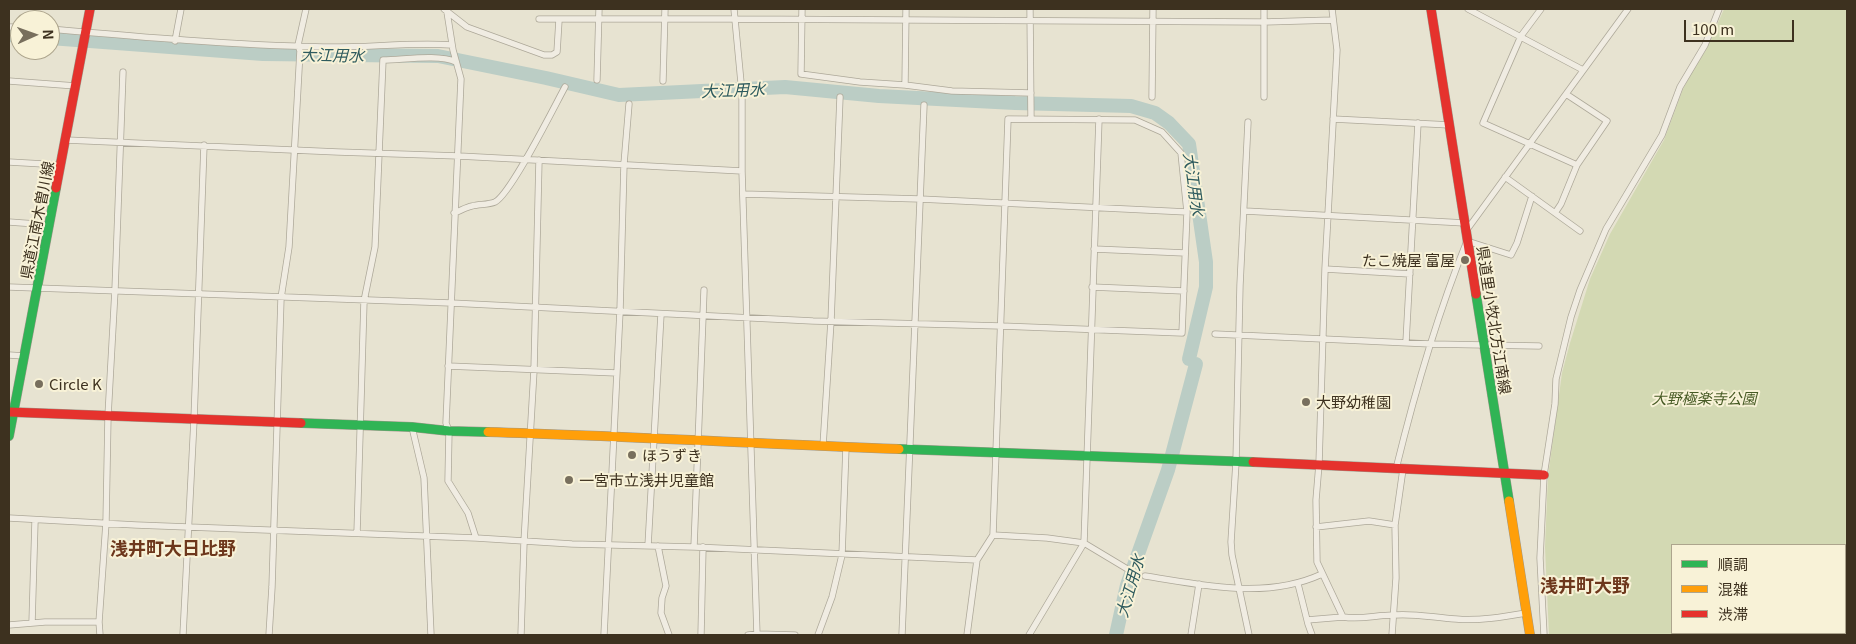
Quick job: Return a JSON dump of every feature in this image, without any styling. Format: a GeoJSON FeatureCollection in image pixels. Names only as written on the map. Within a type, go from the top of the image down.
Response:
{"type":"FeatureCollection","features":[{"type":"Feature","properties":{"kind":"street","name":"県道江南木曽川線"},"geometry":{"type":"LineString","coordinates":[[9,436],[11,413],[38,288],[90,9]]}},
{"type":"Feature","properties":{"kind":"street"},"geometry":{"type":"LineString","coordinates":[[175,40],[181,9]]}},
{"type":"Feature","properties":{"kind":"street"},"geometry":{"type":"LineString","coordinates":[[269,635],[281,298],[289,247],[300,59],[299,48],[306,9]]}},
{"type":"Feature","properties":{"kind":"street"},"geometry":{"type":"LineString","coordinates":[[598,80],[599,9]]}},
{"type":"Feature","properties":{"kind":"street"},"geometry":{"type":"LineString","coordinates":[[663,81],[664,9]]}},
{"type":"Feature","properties":{"kind":"street"},"geometry":{"type":"LineString","coordinates":[[734,9],[742,93],[742,194],[757,634]]}},
{"type":"Feature","properties":{"kind":"street"},"geometry":{"type":"LineString","coordinates":[[802,9],[801,74],[860,82],[952,90],[1031,93]]}},
{"type":"Feature","properties":{"kind":"street"},"geometry":{"type":"LineString","coordinates":[[905,85],[906,9]]}},
{"type":"Feature","properties":{"kind":"street"},"geometry":{"type":"LineString","coordinates":[[1030,9],[1031,119]]}},
{"type":"Feature","properties":{"kind":"street"},"geometry":{"type":"LineString","coordinates":[[1152,97],[1153,9]]}},
{"type":"Feature","properties":{"kind":"street"},"geometry":{"type":"LineString","coordinates":[[1264,9],[1264,97]]}},
{"type":"Feature","properties":{"kind":"street"},"geometry":{"type":"LineString","coordinates":[[1332,9],[1337,50],[1325,269],[1316,527],[1317,562],[1344,617]]}},
{"type":"Feature","properties":{"kind":"street","name":"県道里小牧北方江南線"},"geometry":{"type":"LineString","coordinates":[[1431,9],[1530,635]]}},
{"type":"Feature","properties":{"kind":"street"},"geometry":{"type":"LineString","coordinates":[[1468,9],[1583,70]]}},
{"type":"Feature","properties":{"kind":"street"},"geometry":{"type":"LineString","coordinates":[[1541,9],[1521,36],[1483,123],[1577,165]]}},
{"type":"Feature","properties":{"kind":"street"},"geometry":{"type":"LineString","coordinates":[[1245,211],[1413,220],[1465,227],[1628,9]]}},
{"type":"Feature","properties":{"kind":"street"},"geometry":{"type":"LineString","coordinates":[[1544,635],[1540,558],[1544,475],[1555,404],[1556,379],[1569,325],[1580,290],[1606,229],[1662,135],[1680,86],[1704,45],[1719,9]]}},
{"type":"Feature","properties":{"kind":"street"},"geometry":{"type":"LineString","coordinates":[[445,10],[467,28],[544,55],[552,55],[557,52],[559,20]]}},
{"type":"Feature","properties":{"kind":"street"},"geometry":{"type":"LineString","coordinates":[[445,10],[461,79],[446,423],[449,431],[448,481],[468,513],[476,538]]}},
{"type":"Feature","properties":{"kind":"street"},"geometry":{"type":"LineString","coordinates":[[539,19],[736,18],[1264,22],[1332,20]]}},
{"type":"Feature","properties":{"kind":"street"},"geometry":{"type":"LineString","coordinates":[[60,30],[299,48],[346,48],[424,44],[453,47]]}},
{"type":"Feature","properties":{"kind":"street"},"geometry":{"type":"LineString","coordinates":[[356,533],[364,301],[375,247],[383,60],[439,58],[456,61]]}},
{"type":"Feature","properties":{"kind":"street"},"geometry":{"type":"LineString","coordinates":[[100,635],[99,622],[106,523],[108,416],[115,290],[123,72]]}},
{"type":"Feature","properties":{"kind":"street"},"geometry":{"type":"LineString","coordinates":[[9,81],[76,86]]}},
{"type":"Feature","properties":{"kind":"street"},"geometry":{"type":"LineString","coordinates":[[454,213],[471,206],[498,201],[512,183],[565,87]]}},
{"type":"Feature","properties":{"kind":"street"},"geometry":{"type":"LineString","coordinates":[[1555,213],[1561,204],[1577,165],[1607,121],[1566,94]]}},
{"type":"Feature","properties":{"kind":"street"},"geometry":{"type":"LineString","coordinates":[[823,446],[831,321],[840,97]]}},
{"type":"Feature","properties":{"kind":"street"},"geometry":{"type":"LineString","coordinates":[[604,635],[620,310],[624,164],[629,104]]}},
{"type":"Feature","properties":{"kind":"street"},"geometry":{"type":"LineString","coordinates":[[902,635],[924,105]]}},
{"type":"Feature","properties":{"kind":"street"},"geometry":{"type":"LineString","coordinates":[[9,287],[452,303],[831,321],[914,323],[1001,326],[1091,329],[1182,333],[1187,212],[1181,153],[1162,132],[1135,120],[1008,119],[1006,203],[1001,326],[996,452],[993,535],[977,560],[966,635]]}},
{"type":"Feature","properties":{"kind":"street"},"geometry":{"type":"LineString","coordinates":[[1029,635],[1084,543],[1095,207],[1100,119]]}},
{"type":"Feature","properties":{"kind":"street"},"geometry":{"type":"LineString","coordinates":[[1333,120],[1450,126]]}},
{"type":"Feature","properties":{"kind":"street"},"geometry":{"type":"LineString","coordinates":[[1248,122],[1236,462],[1231,542],[1238,588],[1249,635]]}},
{"type":"Feature","properties":{"kind":"street"},"geometry":{"type":"LineString","coordinates":[[1406,342],[1418,123]]}},
{"type":"Feature","properties":{"kind":"street"},"geometry":{"type":"LineString","coordinates":[[66,140],[526,159],[742,171]]}},
{"type":"Feature","properties":{"kind":"street"},"geometry":{"type":"LineString","coordinates":[[183,635],[194,420],[204,145]]}},
{"type":"Feature","properties":{"kind":"street"},"geometry":{"type":"LineString","coordinates":[[521,635],[524,542],[534,370],[539,160]]}},
{"type":"Feature","properties":{"kind":"street"},"geometry":{"type":"LineString","coordinates":[[9,162],[61,165]]}},
{"type":"Feature","properties":{"kind":"street"},"geometry":{"type":"LineString","coordinates":[[1504,177],[1580,231]]}},
{"type":"Feature","properties":{"kind":"street"},"geometry":{"type":"LineString","coordinates":[[742,194],[920,199],[1187,212]]}},
{"type":"Feature","properties":{"kind":"street"},"geometry":{"type":"LineString","coordinates":[[1392,635],[1396,578],[1395,525],[1399,469],[1414,399],[1447,290],[1467,241],[1511,255],[1518,242],[1532,196]]}},
{"type":"Feature","properties":{"kind":"street"},"geometry":{"type":"LineString","coordinates":[[9,222],[50,225]]}},
{"type":"Feature","properties":{"kind":"street"},"geometry":{"type":"LineString","coordinates":[[1094,249],[1185,253]]}},
{"type":"Feature","properties":{"kind":"street"},"geometry":{"type":"LineString","coordinates":[[1325,269],[1410,274]]}},
{"type":"Feature","properties":{"kind":"street"},"geometry":{"type":"LineString","coordinates":[[1092,287],[1184,291]]}},
{"type":"Feature","properties":{"kind":"street"},"geometry":{"type":"LineString","coordinates":[[694,547],[704,290]]}},
{"type":"Feature","properties":{"kind":"street"},"geometry":{"type":"LineString","coordinates":[[648,546],[661,314]]}},
{"type":"Feature","properties":{"kind":"street"},"geometry":{"type":"LineString","coordinates":[[1215,334],[1239,337],[1324,338],[1431,344],[1539,346]]}},
{"type":"Feature","properties":{"kind":"street"},"geometry":{"type":"LineString","coordinates":[[9,355],[24,356]]}},
{"type":"Feature","properties":{"kind":"street"},"geometry":{"type":"LineString","coordinates":[[448,366],[617,373]]}},
{"type":"Feature","properties":{"kind":"street"},"geometry":{"type":"LineString","coordinates":[[11,413],[412,427],[449,431],[530,432],[751,444],[1319,464],[1399,469],[1504,471],[1544,475]]}},
{"type":"Feature","properties":{"kind":"street"},"geometry":{"type":"LineString","coordinates":[[412,427],[424,478],[432,635]]}},
{"type":"Feature","properties":{"kind":"street"},"geometry":{"type":"LineString","coordinates":[[818,635],[832,597],[842,555],[846,447]]}},
{"type":"Feature","properties":{"kind":"street"},"geometry":{"type":"LineString","coordinates":[[9,518],[476,538],[524,542],[694,547],[977,560]]}},
{"type":"Feature","properties":{"kind":"street"},"geometry":{"type":"LineString","coordinates":[[32,623],[35,520]]}},
{"type":"Feature","properties":{"kind":"street"},"geometry":{"type":"LineString","coordinates":[[1316,527],[1370,521],[1395,525]]}},
{"type":"Feature","properties":{"kind":"street"},"geometry":{"type":"LineString","coordinates":[[993,535],[1047,538],[1084,543],[1129,570]]}},
{"type":"Feature","properties":{"kind":"street"},"geometry":{"type":"LineString","coordinates":[[658,546],[666,586],[660,613],[669,635]]}},
{"type":"Feature","properties":{"kind":"street"},"geometry":{"type":"LineString","coordinates":[[701,635],[703,548]]}},
{"type":"Feature","properties":{"kind":"street"},"geometry":{"type":"LineString","coordinates":[[1145,576],[1238,588],[1272,588],[1298,584],[1322,574]]}},
{"type":"Feature","properties":{"kind":"street"},"geometry":{"type":"LineString","coordinates":[[1191,635],[1199,584]]}},
{"type":"Feature","properties":{"kind":"street"},"geometry":{"type":"LineString","coordinates":[[1298,584],[1306,620],[1312,635]]}},
{"type":"Feature","properties":{"kind":"street"},"geometry":{"type":"LineString","coordinates":[[1306,620],[1344,617],[1354,619],[1393,614],[1458,620],[1507,617],[1526,613]]}},
{"type":"Feature","properties":{"kind":"street"},"geometry":{"type":"LineString","coordinates":[[9,625],[99,622]]}},
{"type":"Feature","properties":{"kind":"street"},"geometry":{"type":"LineString","coordinates":[[748,635],[795,635]]}},
{"type":"Feature","properties":{"kind":"green space","name":"大野極楽寺公園"},"geometry":{"type":"Polygon","coordinates":[[[1724,9],[1847,9],[1847,635],[1549,635],[1545,547],[1548,476],[1562,373],[1590,279],[1610,234],[1664,140],[1683,89],[1706,50],[1724,9]]]}},
{"type":"Feature","properties":{"kind":"waterway","name":"大江用水"},"geometry":{"type":"LineString","coordinates":[[60,39],[263,54],[438,56],[619,95],[785,87],[879,96],[1015,103],[1131,106],[1155,113],[1169,123],[1189,144],[1206,262],[1206,287],[1189,359]]}},
{"type":"Feature","properties":{"kind":"waterway","name":"大江用水"},"geometry":{"type":"LineString","coordinates":[[1116,635],[1127,585],[1168,470],[1196,364]]}},
{"type":"Feature","properties":{"kind":"traffic: fast"},"geometry":{"type":"LineString","coordinates":[[9,436],[56,188]]}},
{"type":"Feature","properties":{"kind":"traffic: fast"},"geometry":{"type":"LineString","coordinates":[[1476,294],[1509,501]]}},
{"type":"Feature","properties":{"kind":"traffic: fast"},"geometry":{"type":"LineString","coordinates":[[301,423],[488,432]]}},
{"type":"Feature","properties":{"kind":"traffic: fast"},"geometry":{"type":"LineString","coordinates":[[899,449],[1253,462]]}},
{"type":"Feature","properties":{"kind":"traffic: slow"},"geometry":{"type":"LineString","coordinates":[[488,432],[899,449]]}},
{"type":"Feature","properties":{"kind":"traffic: slow"},"geometry":{"type":"LineString","coordinates":[[1509,501],[1530,635]]}},
{"type":"Feature","properties":{"kind":"traffic: jam"},"geometry":{"type":"LineString","coordinates":[[56,188],[90,9]]}},
{"type":"Feature","properties":{"kind":"traffic: jam"},"geometry":{"type":"LineString","coordinates":[[1431,9],[1476,294]]}},
{"type":"Feature","properties":{"kind":"traffic: jam"},"geometry":{"type":"LineString","coordinates":[[9,412],[301,423]]}},
{"type":"Feature","properties":{"kind":"traffic: jam"},"geometry":{"type":"LineString","coordinates":[[1253,462],[1544,475]]}},
{"type":"Feature","properties":{"kind":"place","name":"たこ焼屋 富屋"},"geometry":{"type":"Point","coordinates":[1465,260]}},
{"type":"Feature","properties":{"kind":"place","name":"Circle K"},"geometry":{"type":"Point","coordinates":[39,384]}},
{"type":"Feature","properties":{"kind":"place","name":"大野幼稚園"},"geometry":{"type":"Point","coordinates":[1306,402]}},
{"type":"Feature","properties":{"kind":"place","name":"ほうずき"},"geometry":{"type":"Point","coordinates":[632,455]}},
{"type":"Feature","properties":{"kind":"place","name":"一宮市立浅井児童館"},"geometry":{"type":"Point","coordinates":[569,480]}},
{"type":"Feature","properties":{"kind":"district","name":"浅井町大日比野"},"geometry":{"type":"Point","coordinates":[173,548]}},
{"type":"Feature","properties":{"kind":"district","name":"浅井町大野"},"geometry":{"type":"Point","coordinates":[1585,585]}}]}
